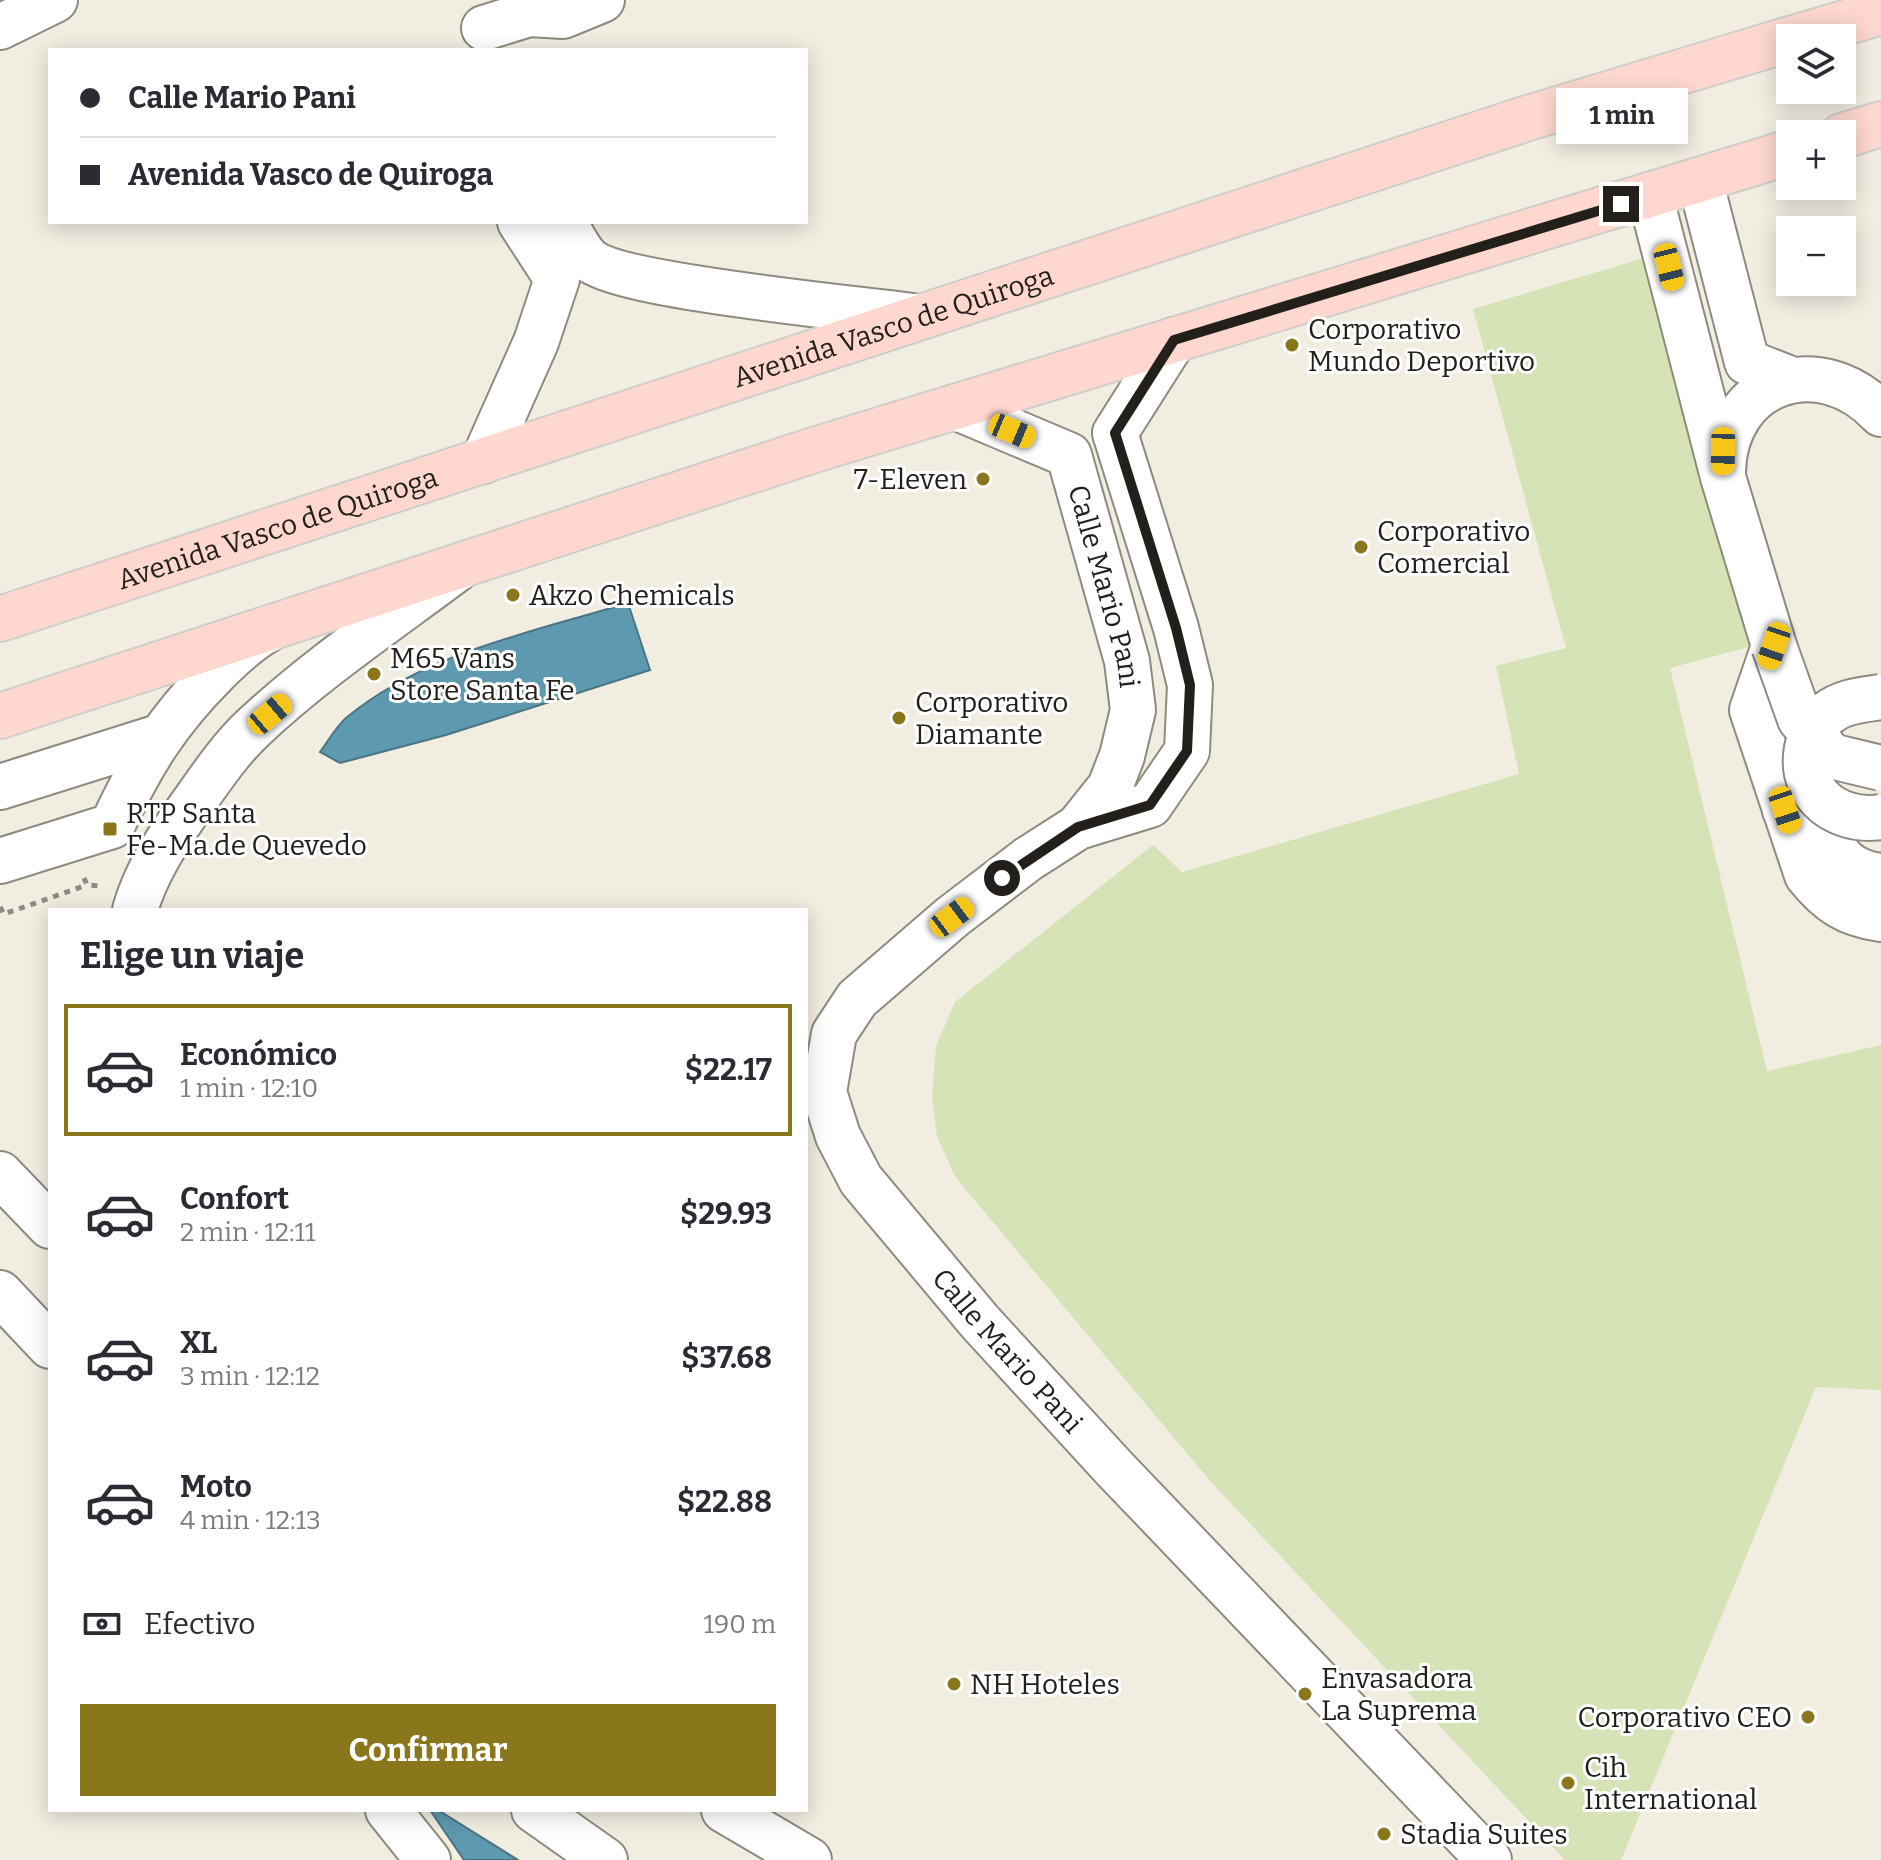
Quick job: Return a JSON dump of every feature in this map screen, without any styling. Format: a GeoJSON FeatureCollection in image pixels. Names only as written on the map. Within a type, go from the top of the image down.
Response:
{"type":"FeatureCollection","features":[{"type":"Feature","properties":{"kind":"main road","name":"Avenida Vasco de Quiroga"},"geometry":{"type":"LineString","coordinates":[[1841,24],[1881,12]]}},
{"type":"Feature","properties":{"kind":"main road","name":"Avenida Vasco de Quiroga"},"geometry":{"type":"LineString","coordinates":[[0,619],[1528,118],[1776,44]]}},
{"type":"Feature","properties":{"kind":"main road"},"geometry":{"type":"LineString","coordinates":[[1856,132],[1881,124]]}},
{"type":"Feature","properties":{"kind":"main road"},"geometry":{"type":"LineString","coordinates":[[0,716],[574,527],[955,407],[1776,156]]}},
{"type":"Feature","properties":{"kind":"street"},"geometry":{"type":"LineString","coordinates":[[0,27],[55,0]]}},
{"type":"Feature","properties":{"kind":"street"},"geometry":{"type":"LineString","coordinates":[[504,24],[563,16],[602,0]]}},
{"type":"Feature","properties":{"kind":"street"},"geometry":{"type":"LineString","coordinates":[[1700,180],[1747,362],[1793,380]]}},
{"type":"Feature","properties":{"kind":"street"},"geometry":{"type":"LineString","coordinates":[[1650,195],[1723,477],[1774,646],[1800,719],[1831,756],[1881,768]]}},
{"type":"Feature","properties":{"kind":"street"},"geometry":{"type":"LineString","coordinates":[[483,461],[536,342],[557,279],[521,224]]}},
{"type":"Feature","properties":{"kind":"street"},"geometry":{"type":"LineString","coordinates":[[565,224],[588,260],[617,273],[673,284],[920,317]]}},
{"type":"Feature","properties":{"kind":"street","name":"Calle Mario Pani"},"geometry":{"type":"LineString","coordinates":[[1174,340],[1115,433],[1176,628],[1190,685],[1187,751],[1150,805],[1078,827],[1028,859],[952,917],[857,999],[834,1034],[824,1092],[838,1136],[861,1180],[990,1333],[1125,1480],[1489,1860]]}},
{"type":"Feature","properties":{"kind":"street"},"geometry":{"type":"LineString","coordinates":[[1723,477],[1723,451],[1731,427],[1747,405],[1768,389],[1793,380],[1818,379],[1843,385],[1866,397],[1881,414]]}},
{"type":"Feature","properties":{"kind":"street","name":"Calle Mario Pani"},"geometry":{"type":"LineString","coordinates":[[955,407],[1069,455],[1127,661],[1133,710],[1122,756],[1110,787],[1078,827]]}},
{"type":"Feature","properties":{"kind":"street"},"geometry":{"type":"LineString","coordinates":[[136,908],[141,889],[166,843],[211,778],[253,728],[458,567]]}},
{"type":"Feature","properties":{"kind":"street"},"geometry":{"type":"LineString","coordinates":[[0,861],[112,826],[133,780],[159,737],[195,693],[231,658],[273,627]]}},
{"type":"Feature","properties":{"kind":"street"},"geometry":{"type":"LineString","coordinates":[[1774,646],[1752,710],[1807,875],[1826,897],[1850,913],[1881,919]]}},
{"type":"Feature","properties":{"kind":"street"},"geometry":{"type":"LineString","coordinates":[[1778,749],[1816,711],[1880,700]]}},
{"type":"Feature","properties":{"kind":"street"},"geometry":{"type":"LineString","coordinates":[[1880,700],[1843,704],[1826,714],[1813,730],[1806,749],[1805,764],[1808,779],[1818,796],[1831,809],[1848,817],[1881,817]]}},
{"type":"Feature","properties":{"kind":"street"},"geometry":{"type":"LineString","coordinates":[[0,787],[159,737]]}},
{"type":"Feature","properties":{"kind":"street"},"geometry":{"type":"LineString","coordinates":[[1785,810],[1826,827],[1831,844],[1840,858],[1854,869],[1881,876]]}},
{"type":"Feature","properties":{"kind":"street"},"geometry":{"type":"LineString","coordinates":[[0,1174],[48,1224]]}},
{"type":"Feature","properties":{"kind":"street"},"geometry":{"type":"LineString","coordinates":[[0,1293],[48,1344]]}},
{"type":"Feature","properties":{"kind":"street"},"geometry":{"type":"LineString","coordinates":[[390,1812],[428,1860]]}},
{"type":"Feature","properties":{"kind":"street"},"geometry":{"type":"LineString","coordinates":[[537,1812],[605,1860]]}},
{"type":"Feature","properties":{"kind":"street"},"geometry":{"type":"LineString","coordinates":[[727,1812],[809,1860]]}},
{"type":"Feature","properties":{"kind":"path"},"geometry":{"type":"LineString","coordinates":[[2,911],[87,885]]}},
{"type":"Feature","properties":{"kind":"green space"},"geometry":{"type":"Polygon","coordinates":[[[1651,256],[1749,647],[1670,668],[1767,1071],[1881,1045],[1881,1390],[1816,1387],[1621,1860],[1565,1860],[1211,1482],[956,1178],[937,1137],[932,1096],[936,1046],[955,1002],[1153,845],[1182,872],[1519,774],[1496,666],[1566,648],[1473,309],[1651,256]]]}},
{"type":"Feature","properties":{"kind":"water"},"geometry":{"type":"Polygon","coordinates":[[[628,603],[650,670],[446,735],[340,763],[320,752],[346,718],[410,677],[481,647],[628,603]]]}},
{"type":"Feature","properties":{"kind":"water"},"geometry":{"type":"Polygon","coordinates":[[[431,1812],[441,1812],[518,1860],[464,1860],[431,1812]]]}},
{"type":"Feature","properties":{"kind":"place","name":"Corporativo Mundo Deportivo"},"geometry":{"type":"Point","coordinates":[1292,345]}},
{"type":"Feature","properties":{"kind":"place","name":"7-Eleven"},"geometry":{"type":"Point","coordinates":[983,479]}},
{"type":"Feature","properties":{"kind":"place","name":"Corporativo Comercial"},"geometry":{"type":"Point","coordinates":[1361,547]}},
{"type":"Feature","properties":{"kind":"place","name":"Akzo Chemicals"},"geometry":{"type":"Point","coordinates":[513,595]}},
{"type":"Feature","properties":{"kind":"place","name":"M65 Vans Store Santa Fe"},"geometry":{"type":"Point","coordinates":[374,674]}},
{"type":"Feature","properties":{"kind":"place","name":"Corporativo Diamante"},"geometry":{"type":"Point","coordinates":[899,718]}},
{"type":"Feature","properties":{"kind":"place","name":"RTP Santa Fe-Ma.de Quevedo"},"geometry":{"type":"Point","coordinates":[110,829]}},
{"type":"Feature","properties":{"kind":"place","name":"NH Hoteles"},"geometry":{"type":"Point","coordinates":[954,1684]}},
{"type":"Feature","properties":{"kind":"place","name":"Envasadora La Suprema"},"geometry":{"type":"Point","coordinates":[1305,1694]}},
{"type":"Feature","properties":{"kind":"place","name":"Corporativo CEO"},"geometry":{"type":"Point","coordinates":[1808,1717]}},
{"type":"Feature","properties":{"kind":"place","name":"Cih International"},"geometry":{"type":"Point","coordinates":[1568,1783]}},
{"type":"Feature","properties":{"kind":"place","name":"Stadia Suites"},"geometry":{"type":"Point","coordinates":[1384,1834]}},
{"type":"Feature","properties":{"kind":"route"},"geometry":{"type":"LineString","coordinates":[[1002,878],[1078,827],[1150,805],[1187,751],[1190,685],[1176,628],[1115,433],[1174,340],[1621,204]]}}]}
